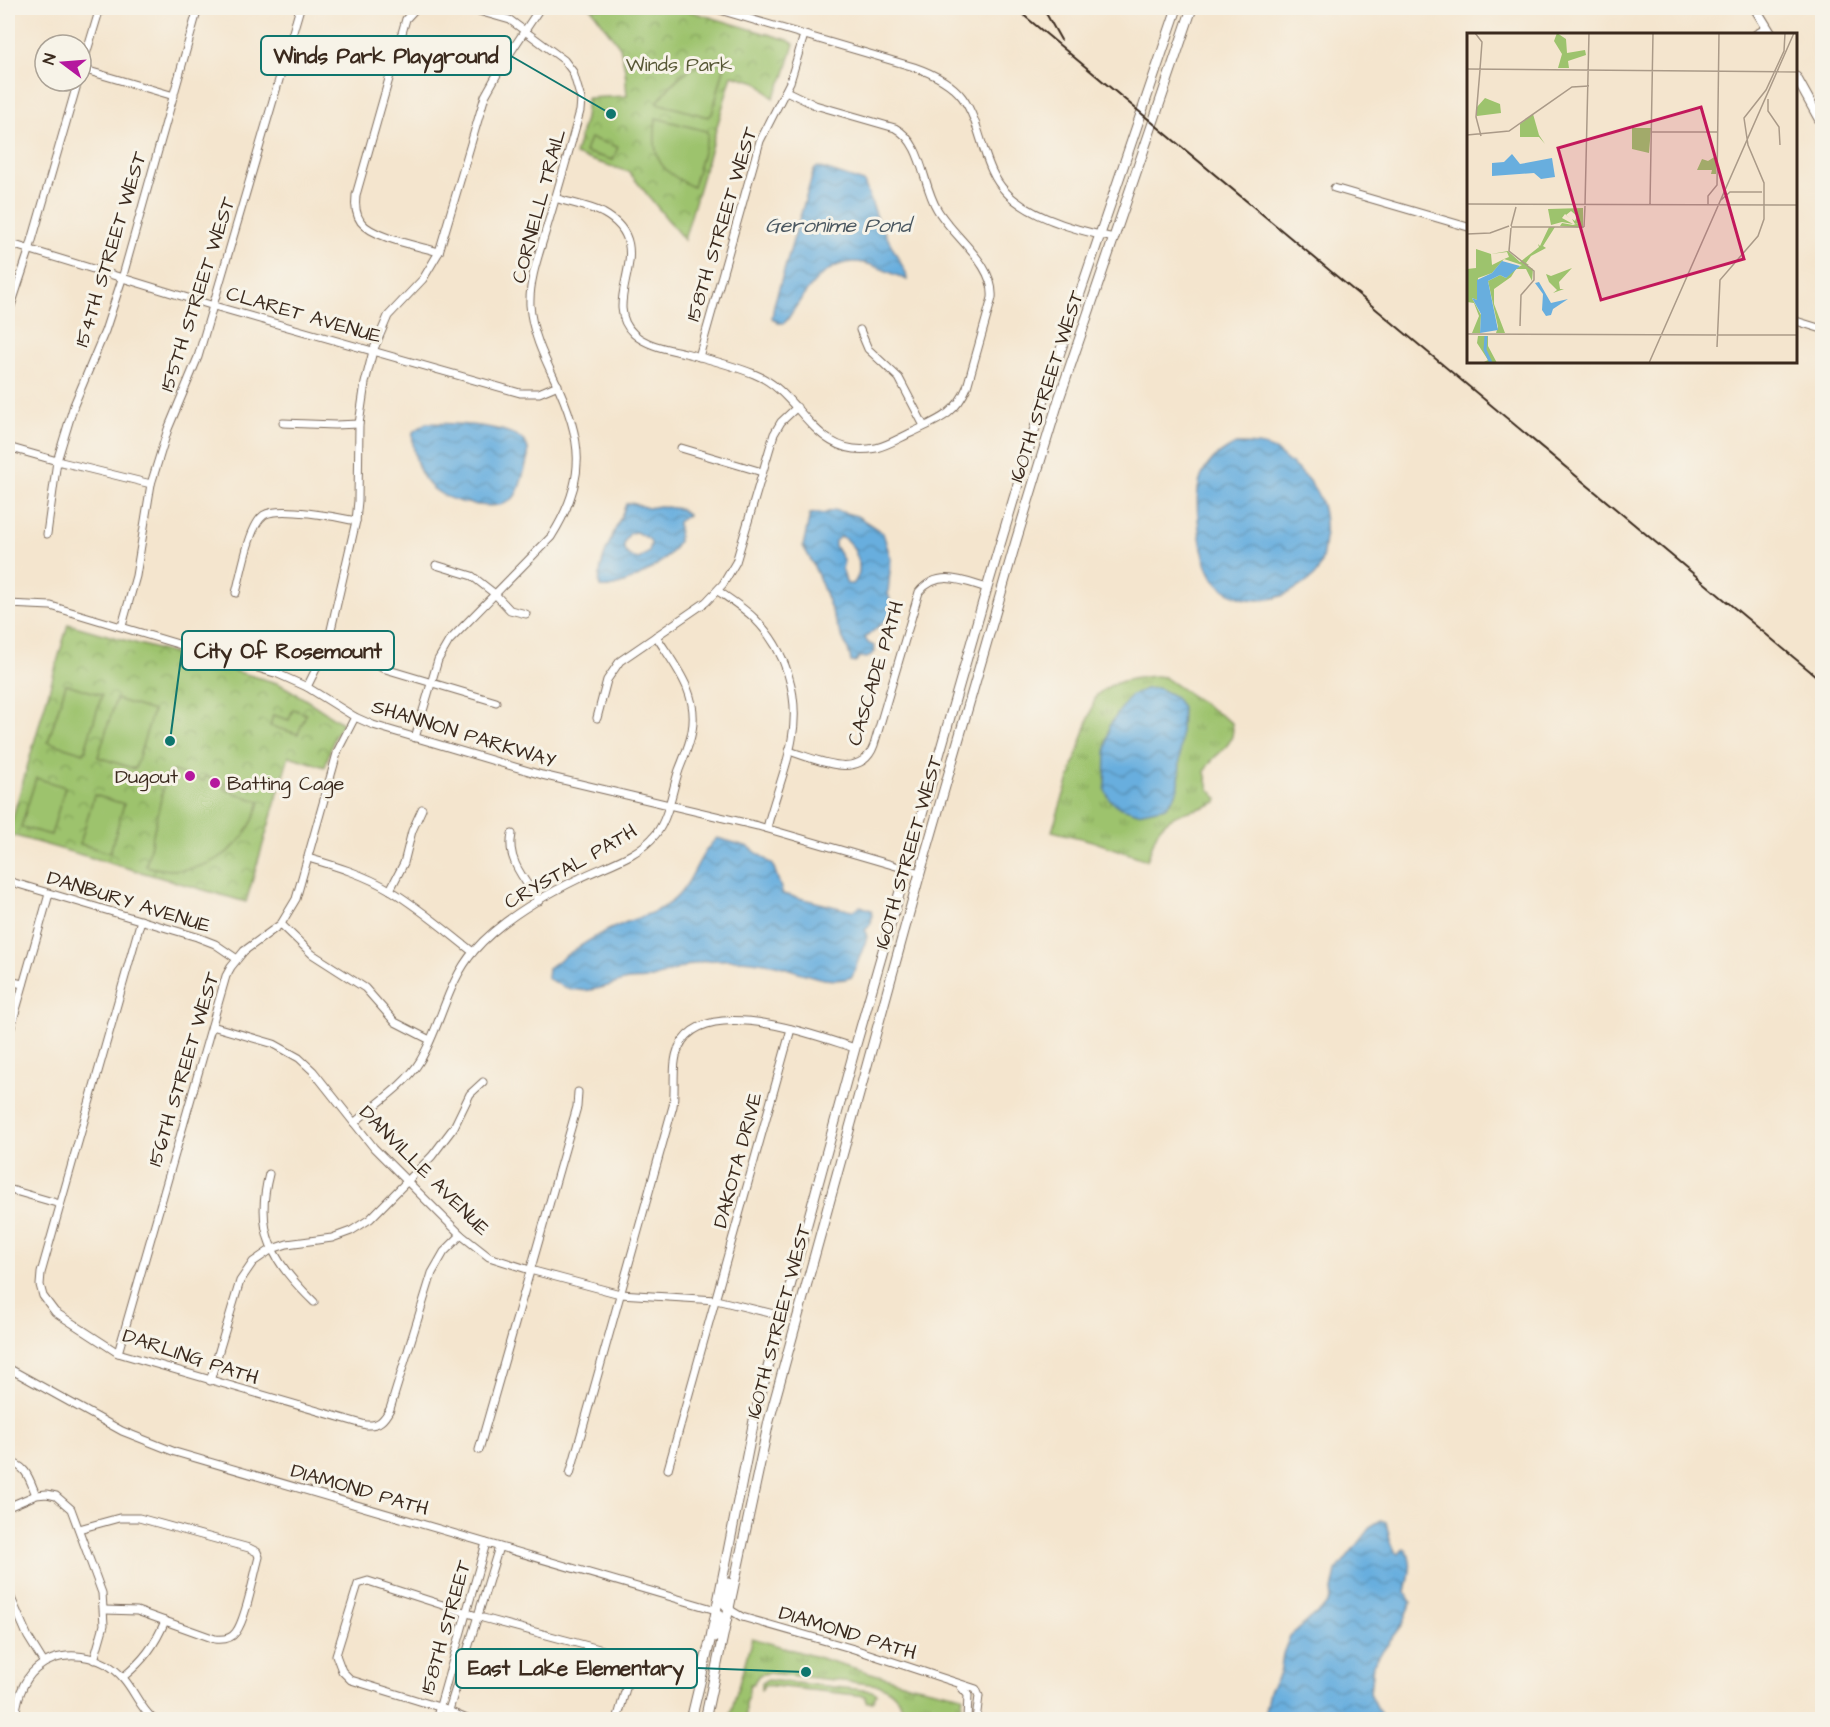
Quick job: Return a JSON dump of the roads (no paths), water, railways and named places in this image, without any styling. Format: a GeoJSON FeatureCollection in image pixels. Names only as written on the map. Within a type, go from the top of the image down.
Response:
{"type":"FeatureCollection","features":[{"type":"Feature","properties":{"kind":"main road","name":"160TH STREET WEST"},"geometry":{"type":"LineString","coordinates":[[691,1719],[756,1415],[855,1048],[1040,411],[1176,8]]}},
{"type":"Feature","properties":{"kind":"main road","name":"160TH STREET WEST"},"geometry":{"type":"LineString","coordinates":[[705,1718],[769,1421],[920,873],[1059,399],[1191,8]]}},
{"type":"Feature","properties":{"kind":"main road"},"geometry":{"type":"LineString","coordinates":[[1755,8],[1769,31]]}},
{"type":"Feature","properties":{"kind":"main road"},"geometry":{"type":"LineString","coordinates":[[1797,79],[1822,124]]}},
{"type":"Feature","properties":{"kind":"main road"},"geometry":{"type":"LineString","coordinates":[[769,1421],[769,1398],[789,1322],[787,1317],[782,1316]]}},
{"type":"Feature","properties":{"kind":"main road"},"geometry":{"type":"LineString","coordinates":[[730,1610],[724,1603],[740,1515],[739,1495]]}},
{"type":"Feature","properties":{"kind":"main road"},"geometry":{"type":"LineString","coordinates":[[705,1718],[705,1694],[721,1617],[716,1610]]}},
{"type":"Feature","properties":{"kind":"street"},"geometry":{"type":"LineString","coordinates":[[92,33],[100,8]]}},
{"type":"Feature","properties":{"kind":"street","name":"154TH STREET WEST"},"geometry":{"type":"LineString","coordinates":[[46,534],[57,461],[74,405],[105,331],[122,279],[198,8]]}},
{"type":"Feature","properties":{"kind":"street","name":"155TH STREET WEST"},"geometry":{"type":"LineString","coordinates":[[122,626],[136,576],[151,484],[168,429],[198,357],[214,306],[300,8]]}},
{"type":"Feature","properties":{"kind":"street"},"geometry":{"type":"LineString","coordinates":[[416,8],[406,19],[356,195],[355,208],[360,222],[372,232],[439,252]]}},
{"type":"Feature","properties":{"kind":"street","name":"CORNELL TRAIL"},"geometry":{"type":"LineString","coordinates":[[415,738],[438,660],[449,641],[551,537],[563,518],[573,495],[578,467],[577,440],[571,414],[537,342],[530,305],[533,276],[580,111],[581,99],[573,72],[564,60],[526,30],[504,17],[468,8]]}},
{"type":"Feature","properties":{"kind":"street"},"geometry":{"type":"LineString","coordinates":[[307,687],[321,663],[329,639],[356,521],[359,424],[365,382],[373,351],[388,316],[423,279],[439,252],[485,96],[504,62],[540,8]]}},
{"type":"Feature","properties":{"kind":"street"},"geometry":{"type":"LineString","coordinates":[[713,8],[932,73],[947,82],[962,96],[970,109],[991,170],[1010,196],[1036,214],[1114,237]]}},
{"type":"Feature","properties":{"kind":"street","name":"158TH STREET WEST"},"geometry":{"type":"LineString","coordinates":[[699,357],[760,141],[786,91],[804,35]]}},
{"type":"Feature","properties":{"kind":"street"},"geometry":{"type":"LineString","coordinates":[[93,73],[174,96]]}},
{"type":"Feature","properties":{"kind":"street"},"geometry":{"type":"LineString","coordinates":[[555,198],[601,212],[622,230],[631,258],[622,299],[623,317],[636,336],[655,346],[747,371],[766,379],[781,390],[823,436],[837,444],[852,449],[880,447],[953,410],[963,395],[992,298],[989,277],[982,264],[951,230],[937,209],[915,147],[907,136],[891,127],[815,105],[786,91]]}},
{"type":"Feature","properties":{"kind":"street"},"geometry":{"type":"LineString","coordinates":[[8,315],[75,93]]}},
{"type":"Feature","properties":{"kind":"street"},"geometry":{"type":"LineString","coordinates":[[1334,188],[1467,227]]}},
{"type":"Feature","properties":{"kind":"street","name":"CLARET AVENUE"},"geometry":{"type":"LineString","coordinates":[[8,243],[214,306],[520,393],[538,393],[558,385]]}},
{"type":"Feature","properties":{"kind":"street"},"geometry":{"type":"LineString","coordinates":[[1797,321],[1822,328]]}},
{"type":"Feature","properties":{"kind":"street"},"geometry":{"type":"LineString","coordinates":[[860,330],[868,349],[899,378],[924,426]]}},
{"type":"Feature","properties":{"kind":"street"},"geometry":{"type":"LineString","coordinates":[[597,718],[607,680],[623,658],[706,602],[718,591],[735,562],[777,427],[796,407]]}},
{"type":"Feature","properties":{"kind":"street"},"geometry":{"type":"LineString","coordinates":[[283,423],[359,424]]}},
{"type":"Feature","properties":{"kind":"street"},"geometry":{"type":"LineString","coordinates":[[8,447],[151,484]]}},
{"type":"Feature","properties":{"kind":"street"},"geometry":{"type":"LineString","coordinates":[[681,448],[762,472]]}},
{"type":"Feature","properties":{"kind":"street"},"geometry":{"type":"LineString","coordinates":[[236,593],[254,527],[264,515],[276,512],[320,514],[356,521]]}},
{"type":"Feature","properties":{"kind":"street"},"geometry":{"type":"LineString","coordinates":[[436,565],[472,576],[495,594],[510,610],[526,614]]}},
{"type":"Feature","properties":{"kind":"street","name":"CASCADE PATH"},"geometry":{"type":"LineString","coordinates":[[789,751],[844,766],[855,765],[865,759],[874,745],[919,592],[930,581],[942,577],[987,588]]}},
{"type":"Feature","properties":{"kind":"street"},"geometry":{"type":"LineString","coordinates":[[718,591],[761,625],[781,657],[788,674],[794,702],[793,730],[789,751],[768,828]]}},
{"type":"Feature","properties":{"kind":"street","name":"SHANNON PARKWAY"},"geometry":{"type":"LineString","coordinates":[[8,604],[51,606],[278,674],[307,687],[355,717],[415,738],[542,775],[768,828],[920,873]]}},
{"type":"Feature","properties":{"kind":"street","name":"CRYSTAL PATH"},"geometry":{"type":"LineString","coordinates":[[354,1123],[412,1071],[430,1040],[454,982],[472,952],[496,929],[539,901],[577,879],[642,848],[660,827],[690,738],[693,705],[685,682],[656,636]]}},
{"type":"Feature","properties":{"kind":"street"},"geometry":{"type":"LineString","coordinates":[[329,639],[355,650],[381,668],[496,702]]}},
{"type":"Feature","properties":{"kind":"street","name":"156TH STREET WEST"},"geometry":{"type":"LineString","coordinates":[[118,1353],[226,976],[244,951],[281,924],[296,899],[338,750],[355,717]]}},
{"type":"Feature","properties":{"kind":"street"},"geometry":{"type":"LineString","coordinates":[[390,890],[404,863],[412,831],[422,809]]}},
{"type":"Feature","properties":{"kind":"street"},"geometry":{"type":"LineString","coordinates":[[512,834],[510,847],[512,859],[539,901]]}},
{"type":"Feature","properties":{"kind":"street"},"geometry":{"type":"LineString","coordinates":[[308,858],[363,876],[390,890],[417,908],[472,952]]}},
{"type":"Feature","properties":{"kind":"street","name":"DANBURY AVENUE"},"geometry":{"type":"LineString","coordinates":[[8,881],[207,940],[237,959]]}},
{"type":"Feature","properties":{"kind":"street"},"geometry":{"type":"LineString","coordinates":[[8,1038],[49,894]]}},
{"type":"Feature","properties":{"kind":"street","name":"DARLING PATH"},"geometry":{"type":"LineString","coordinates":[[141,920],[41,1273],[40,1285],[43,1296],[55,1312],[118,1353],[374,1426],[384,1420],[400,1380],[432,1273],[444,1252],[461,1235]]}},
{"type":"Feature","properties":{"kind":"street"},"geometry":{"type":"LineString","coordinates":[[281,924],[312,954],[365,988],[395,1022],[430,1040]]}},
{"type":"Feature","properties":{"kind":"street"},"geometry":{"type":"LineString","coordinates":[[8,981],[23,984]]}},
{"type":"Feature","properties":{"kind":"street"},"geometry":{"type":"LineString","coordinates":[[570,1474],[673,1106],[678,1050],[688,1034],[705,1025],[752,1021],[791,1029],[855,1048]]}},
{"type":"Feature","properties":{"kind":"street","name":"DANVILLE AVENUE"},"geometry":{"type":"LineString","coordinates":[[212,1026],[274,1044],[299,1058],[313,1071],[374,1148],[461,1235],[489,1257],[620,1294],[716,1300],[782,1316]]}},
{"type":"Feature","properties":{"kind":"street","name":"DAKOTA DRIVE"},"geometry":{"type":"LineString","coordinates":[[668,1469],[791,1029]]}},
{"type":"Feature","properties":{"kind":"street"},"geometry":{"type":"LineString","coordinates":[[210,1381],[240,1281],[253,1262],[272,1249],[287,1244],[332,1238],[351,1231],[370,1219],[408,1182],[445,1140],[470,1094],[483,1082]]}},
{"type":"Feature","properties":{"kind":"street"},"geometry":{"type":"LineString","coordinates":[[479,1450],[577,1107],[578,1092]]}},
{"type":"Feature","properties":{"kind":"street"},"geometry":{"type":"LineString","coordinates":[[269,1173],[264,1192],[263,1211],[272,1249],[290,1278],[314,1302]]}},
{"type":"Feature","properties":{"kind":"street"},"geometry":{"type":"LineString","coordinates":[[8,1189],[60,1204]]}},
{"type":"Feature","properties":{"kind":"street","name":"DIAMOND PATH"},"geometry":{"type":"LineString","coordinates":[[8,1368],[122,1431],[175,1452],[716,1610]]}},
{"type":"Feature","properties":{"kind":"street"},"geometry":{"type":"LineString","coordinates":[[8,1463],[14,1463],[26,1471],[36,1495]]}},
{"type":"Feature","properties":{"kind":"street"},"geometry":{"type":"LineString","coordinates":[[8,1507],[36,1495],[46,1494],[56,1496],[71,1509],[97,1576],[105,1610],[102,1636],[94,1660]]}},
{"type":"Feature","properties":{"kind":"street"},"geometry":{"type":"LineString","coordinates":[[79,1529],[118,1518],[139,1518],[249,1548],[257,1552],[259,1557],[241,1624],[235,1634],[226,1639],[215,1639],[137,1611],[105,1610]]}},
{"type":"Feature","properties":{"kind":"street","name":"158TH STREET"},"geometry":{"type":"LineString","coordinates":[[436,1719],[486,1543]]}},
{"type":"Feature","properties":{"kind":"street","name":"158TH STREET"},"geometry":{"type":"LineString","coordinates":[[446,1719],[499,1547]]}},
{"type":"Feature","properties":{"kind":"street"},"geometry":{"type":"LineString","coordinates":[[469,1719],[439,1707],[351,1680],[342,1671],[336,1655],[358,1584],[368,1581],[477,1616],[618,1654],[628,1661],[630,1674],[617,1719]]}},
{"type":"Feature","properties":{"kind":"street"},"geometry":{"type":"LineString","coordinates":[[8,1591],[28,1637],[44,1663]]}},
{"type":"Feature","properties":{"kind":"street","name":"DIAMOND PATH"},"geometry":{"type":"LineString","coordinates":[[730,1610],[742,1617],[855,1649],[974,1689],[979,1692],[976,1719]]}},
{"type":"Feature","properties":{"kind":"street"},"geometry":{"type":"LineString","coordinates":[[123,1677],[144,1659],[165,1621]]}},
{"type":"Feature","properties":{"kind":"street"},"geometry":{"type":"LineString","coordinates":[[16,1719],[17,1704],[23,1687],[34,1670],[44,1663],[65,1655],[81,1656],[111,1668],[123,1677],[140,1706],[154,1719]]}},
{"type":"Feature","properties":{"kind":"street"},"geometry":{"type":"LineString","coordinates":[[956,1684],[968,1695],[967,1719]]}},
{"type":"Feature","properties":{"kind":"water","name":"Geronime Pond"},"geometry":{"type":"Polygon","coordinates":[[[818,167],[864,182],[878,220],[906,273],[907,280],[864,263],[850,262],[838,265],[827,271],[809,288],[784,323],[778,323],[772,318],[774,305],[814,170],[818,167]]]}},
{"type":"Feature","properties":{"kind":"water"},"geometry":{"type":"Polygon","coordinates":[[[426,423],[481,426],[510,433],[520,438],[527,446],[528,457],[516,495],[503,504],[482,505],[455,500],[429,485],[418,467],[413,446],[413,432],[426,423]]]}},
{"type":"Feature","properties":{"kind":"water"},"geometry":{"type":"Polygon","coordinates":[[[1236,444],[1264,446],[1277,452],[1309,481],[1323,510],[1325,534],[1323,557],[1319,570],[1307,582],[1275,598],[1257,600],[1241,598],[1228,592],[1218,584],[1205,561],[1199,533],[1198,489],[1206,468],[1221,453],[1236,444]]]}},
{"type":"Feature","properties":{"kind":"water"},"geometry":{"type":"Polygon","coordinates":[[[631,503],[648,508],[659,506],[680,509],[688,515],[678,522],[678,541],[666,557],[632,579],[609,587],[600,587],[599,578],[604,556],[626,504],[631,503]],[[636,532],[630,533],[624,546],[626,553],[639,559],[649,552],[651,543],[649,539],[636,532]]]}},
{"type":"Feature","properties":{"kind":"water"},"geometry":{"type":"Polygon","coordinates":[[[834,510],[857,516],[883,533],[891,559],[888,593],[892,608],[888,618],[865,638],[874,646],[875,652],[867,658],[859,657],[855,663],[851,662],[848,649],[818,576],[803,546],[810,514],[823,514],[834,510]],[[841,536],[835,541],[835,546],[844,561],[842,569],[846,582],[853,584],[859,572],[858,558],[841,536]]]}},
{"type":"Feature","properties":{"kind":"water"},"geometry":{"type":"Polygon","coordinates":[[[1158,688],[1174,696],[1182,707],[1179,785],[1175,796],[1166,807],[1138,813],[1119,807],[1110,800],[1105,790],[1109,726],[1130,696],[1145,689],[1158,688]]]}},
{"type":"Feature","properties":{"kind":"water"},"geometry":{"type":"Polygon","coordinates":[[[717,838],[749,847],[773,865],[783,894],[852,911],[861,906],[871,910],[871,921],[865,930],[867,937],[852,977],[823,979],[776,965],[724,960],[700,962],[652,978],[624,981],[591,990],[566,988],[547,978],[548,968],[583,944],[610,929],[653,912],[671,902],[685,887],[704,853],[717,838]]]}},
{"type":"Feature","properties":{"kind":"water"},"geometry":{"type":"Polygon","coordinates":[[[1381,1520],[1386,1522],[1396,1553],[1399,1554],[1404,1548],[1410,1558],[1406,1593],[1411,1602],[1403,1624],[1373,1664],[1370,1693],[1383,1719],[1265,1719],[1269,1691],[1280,1674],[1283,1654],[1290,1636],[1330,1600],[1336,1571],[1371,1526],[1381,1520]]]}},
{"type":"Feature","properties":{"kind":"railway"},"geometry":{"type":"LineString","coordinates":[[1015,8],[1822,681]]}},
{"type":"Feature","properties":{"kind":"railway"},"geometry":{"type":"LineString","coordinates":[[1043,8],[1061,40]]}},
{"type":"Feature","properties":{"kind":"place","name":"Winds Park Playground"},"geometry":{"type":"Point","coordinates":[611,114]}},
{"type":"Feature","properties":{"kind":"place","name":"City Of Rosemount"},"geometry":{"type":"Point","coordinates":[170,741]}},
{"type":"Feature","properties":{"kind":"place","name":"Dugout"},"geometry":{"type":"Point","coordinates":[190,776]}},
{"type":"Feature","properties":{"kind":"place","name":"Batting Cage"},"geometry":{"type":"Point","coordinates":[215,783]}},
{"type":"Feature","properties":{"kind":"place","name":"East Lake Elementary"},"geometry":{"type":"Point","coordinates":[806,1672]}},
{"type":"Feature","properties":{"kind":"park label","name":"Winds Park"},"geometry":{"type":"Point","coordinates":[679,64]}}]}
